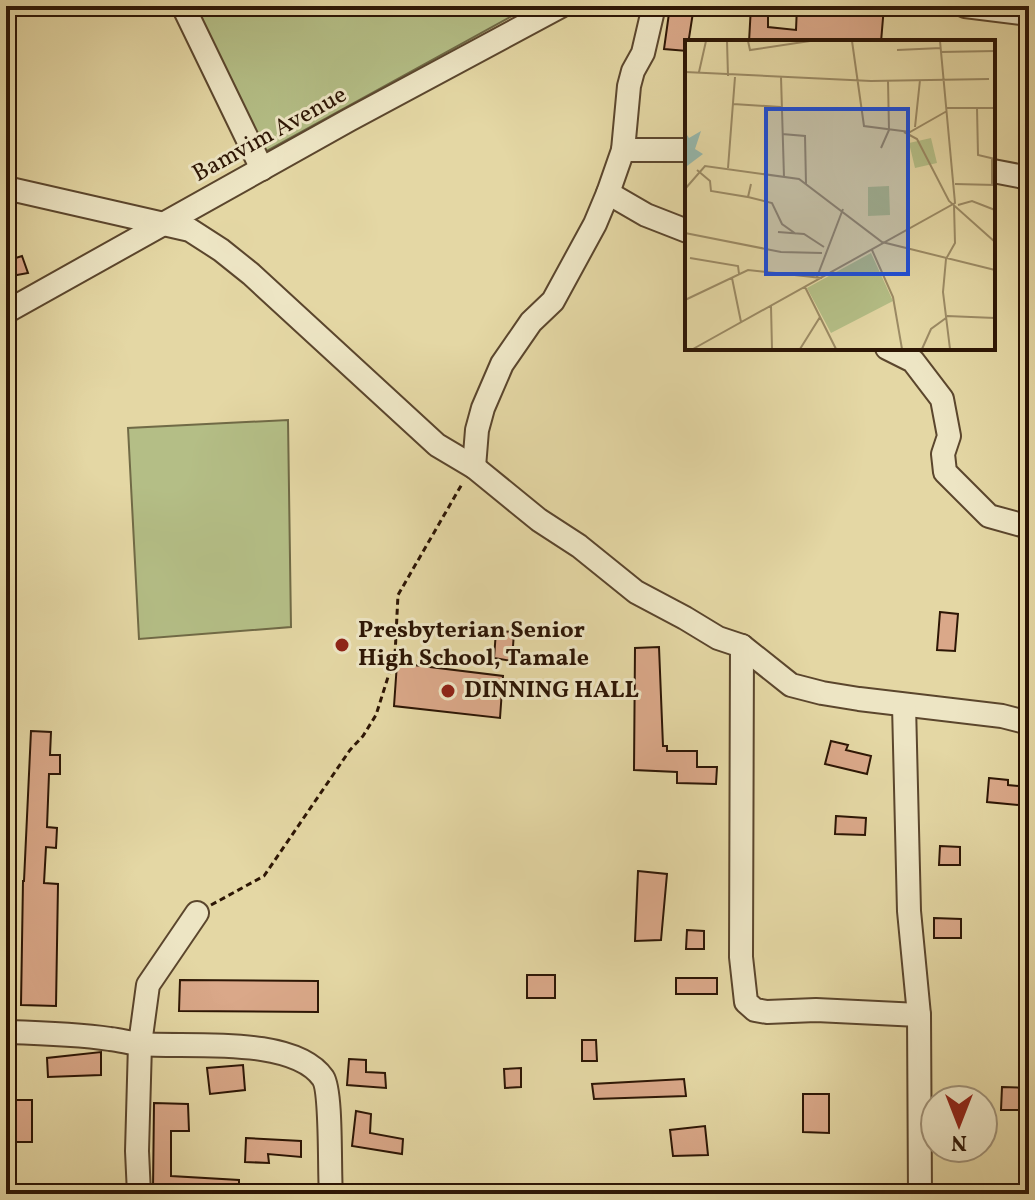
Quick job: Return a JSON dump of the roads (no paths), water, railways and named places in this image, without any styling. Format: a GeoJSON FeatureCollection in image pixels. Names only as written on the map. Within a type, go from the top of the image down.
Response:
{"type":"FeatureCollection","features":[{"type":"Feature","properties":{"kind":"street"},"geometry":{"type":"LineString","coordinates":[[183,6],[262,169]]}},
{"type":"Feature","properties":{"kind":"street","name":"Bamvim Avenue"},"geometry":{"type":"LineString","coordinates":[[6,312],[561,6]]}},
{"type":"Feature","properties":{"kind":"street"},"geometry":{"type":"LineString","coordinates":[[468,475],[483,408],[502,364],[531,322],[553,301],[595,224],[608,193],[623,150],[629,86],[643,53],[654,6]]}},
{"type":"Feature","properties":{"kind":"street"},"geometry":{"type":"LineString","coordinates":[[965,6],[1029,14]]}},
{"type":"Feature","properties":{"kind":"street"},"geometry":{"type":"LineString","coordinates":[[623,150],[685,150]]}},
{"type":"Feature","properties":{"kind":"street"},"geometry":{"type":"LineString","coordinates":[[995,171],[1029,178]]}},
{"type":"Feature","properties":{"kind":"street"},"geometry":{"type":"LineString","coordinates":[[6,188],[190,230],[235,261],[468,475],[579,546],[636,592],[718,638],[742,646],[791,685],[822,693],[1002,716],[1029,723]]}},
{"type":"Feature","properties":{"kind":"street"},"geometry":{"type":"LineString","coordinates":[[608,193],[646,215],[685,230]]}},
{"type":"Feature","properties":{"kind":"street"},"geometry":{"type":"LineString","coordinates":[[891,350],[913,361],[942,399],[949,436],[943,454],[945,472],[989,516],[1029,527]]}},
{"type":"Feature","properties":{"kind":"street"},"geometry":{"type":"LineString","coordinates":[[742,646],[741,957],[746,1002],[755,1010],[767,1012],[816,1010],[919,1015]]}},
{"type":"Feature","properties":{"kind":"street"},"geometry":{"type":"LineString","coordinates":[[904,705],[909,911],[919,1015],[920,1194]]}},
{"type":"Feature","properties":{"kind":"street"},"geometry":{"type":"LineString","coordinates":[[139,1194],[140,1044],[148,985],[197,913]]}},
{"type":"Feature","properties":{"kind":"street"},"geometry":{"type":"LineString","coordinates":[[6,1020],[30,1033]]}},
{"type":"Feature","properties":{"kind":"street"},"geometry":{"type":"LineString","coordinates":[[6,1032],[140,1044],[249,1047],[294,1058],[325,1080],[331,1194]]}},
{"type":"Feature","properties":{"kind":"place","name":"Presbyterian Senior High School, Tamale"},"geometry":{"type":"Point","coordinates":[342,645]}},
{"type":"Feature","properties":{"kind":"place","name":"DINNING HALL"},"geometry":{"type":"Point","coordinates":[448,691]}}]}
